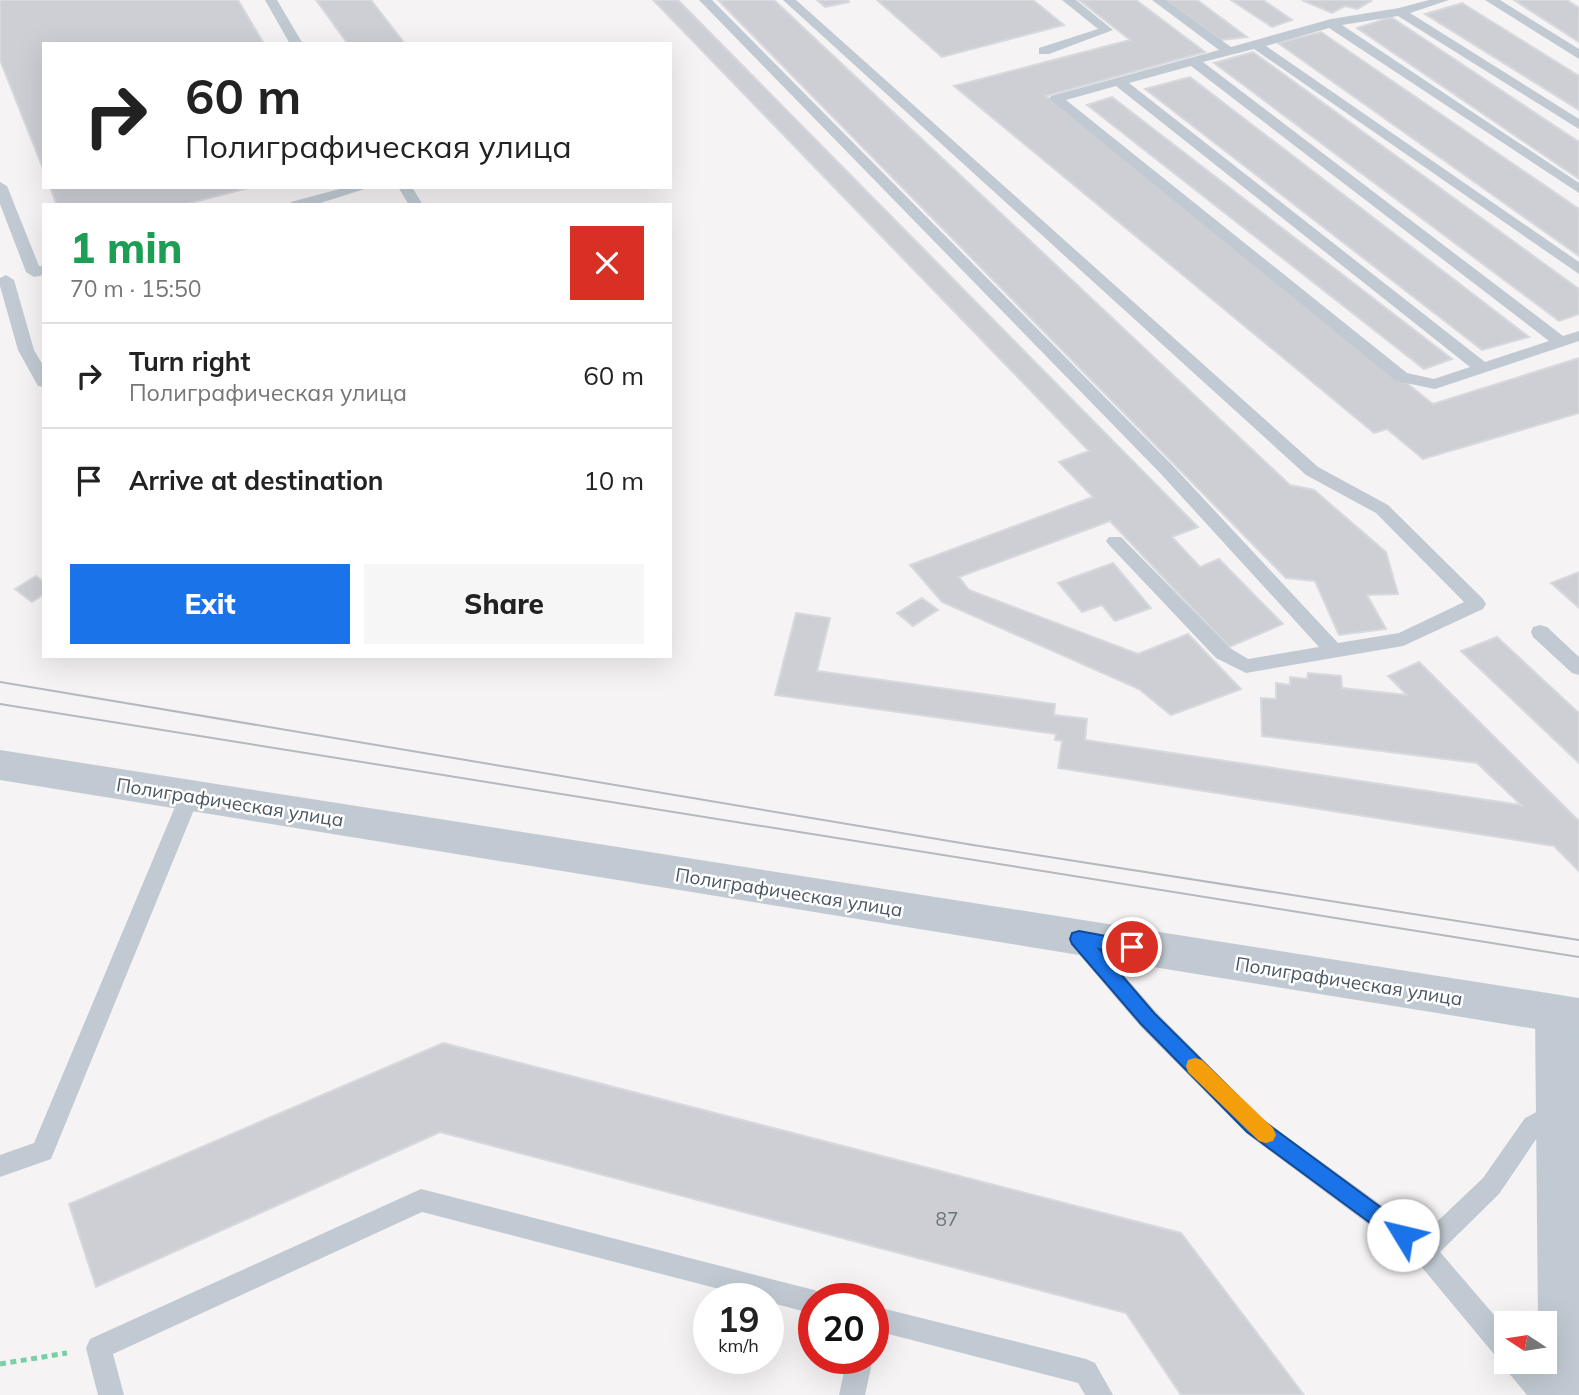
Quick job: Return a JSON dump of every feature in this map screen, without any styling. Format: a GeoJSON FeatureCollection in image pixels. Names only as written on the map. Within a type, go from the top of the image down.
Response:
{"type":"FeatureCollection","features":[{"type":"Feature","properties":{"kind":"street","name":"Полиграфическая улица"},"geometry":{"type":"LineString","coordinates":[[0,765],[1568,1016]]}},
{"type":"Feature","properties":{"kind":"street"},"geometry":{"type":"LineString","coordinates":[[1565,1395],[1559,1109],[1568,1016]]}},
{"type":"Feature","properties":{"kind":"lane"},"geometry":{"type":"LineString","coordinates":[[271,0],[296,42]]}},
{"type":"Feature","properties":{"kind":"lane"},"geometry":{"type":"LineString","coordinates":[[705,0],[1167,470],[1335,652]]}},
{"type":"Feature","properties":{"kind":"lane"},"geometry":{"type":"LineString","coordinates":[[789,0],[1312,471],[1382,509],[1477,604],[1403,639],[1245,666],[1223,653],[1115,541]]}},
{"type":"Feature","properties":{"kind":"lane"},"geometry":{"type":"LineString","coordinates":[[1044,51],[1107,30],[1068,0]]}},
{"type":"Feature","properties":{"kind":"lane"},"geometry":{"type":"LineString","coordinates":[[1158,0],[1229,51]]}},
{"type":"Feature","properties":{"kind":"lane"},"geometry":{"type":"LineString","coordinates":[[1444,0],[1400,12],[1331,23],[1056,99],[1402,377],[1435,384],[1579,336]]}},
{"type":"Feature","properties":{"kind":"lane"},"geometry":{"type":"LineString","coordinates":[[1491,0],[1579,55]]}},
{"type":"Feature","properties":{"kind":"lane"},"geometry":{"type":"LineString","coordinates":[[1400,12],[1579,125]]}},
{"type":"Feature","properties":{"kind":"lane"},"geometry":{"type":"LineString","coordinates":[[1331,23],[1579,189]]}},
{"type":"Feature","properties":{"kind":"lane"},"geometry":{"type":"LineString","coordinates":[[1256,45],[1579,269]]}},
{"type":"Feature","properties":{"kind":"lane"},"geometry":{"type":"LineString","coordinates":[[1193,61],[1561,342]]}},
{"type":"Feature","properties":{"kind":"lane"},"geometry":{"type":"LineString","coordinates":[[1119,82],[1482,368]]}},
{"type":"Feature","properties":{"kind":"lane"},"geometry":{"type":"LineString","coordinates":[[0,186],[39,271],[3,281],[26,350],[42,378]]}},
{"type":"Feature","properties":{"kind":"lane"},"geometry":{"type":"LineString","coordinates":[[304,203],[356,189]]}},
{"type":"Feature","properties":{"kind":"lane"},"geometry":{"type":"LineString","coordinates":[[1540,632],[1579,668]]}},
{"type":"Feature","properties":{"kind":"lane"},"geometry":{"type":"LineString","coordinates":[[0,1166],[43,1151],[190,795]]}},
{"type":"Feature","properties":{"kind":"lane"},"geometry":{"type":"LineString","coordinates":[[1079,939],[1148,1018],[1254,1126],[1424,1251],[1494,1334]]}},
{"type":"Feature","properties":{"kind":"lane"},"geometry":{"type":"LineString","coordinates":[[1424,1251],[1491,1186],[1533,1125],[1559,1109]]}},
{"type":"Feature","properties":{"kind":"lane"},"geometry":{"type":"LineString","coordinates":[[111,1395],[99,1348],[421,1200],[798,1298]]}},
{"type":"Feature","properties":{"kind":"lane"},"geometry":{"type":"LineString","coordinates":[[889,1322],[1086,1372],[1100,1395]]}},
{"type":"Feature","properties":{"kind":"lane"},"geometry":{"type":"LineString","coordinates":[[852,1395],[857,1374]]}},
{"type":"Feature","properties":{"kind":"lane"},"geometry":{"type":"LineString","coordinates":[[1526,1374],[1544,1395]]}},
{"type":"Feature","properties":{"kind":"path"},"geometry":{"type":"LineString","coordinates":[[0,1364],[99,1348]]}},
{"type":"Feature","properties":{"kind":"building"},"geometry":{"type":"Polygon","coordinates":[[[0,0],[238,0],[263,42],[42,42],[42,166],[0,60],[0,0]]]}},
{"type":"Feature","properties":{"kind":"building"},"geometry":{"type":"Polygon","coordinates":[[[316,0],[371,0],[403,42],[347,42],[316,0]]]}},
{"type":"Feature","properties":{"kind":"building"},"geometry":{"type":"Polygon","coordinates":[[[653,0],[678,0],[1198,527],[1172,537],[1200,567],[1219,559],[1283,624],[1229,647],[1110,521],[959,577],[969,590],[1138,654],[1188,634],[1241,689],[1171,715],[1139,689],[942,602],[910,565],[1093,497],[1059,462],[1089,451],[653,0]]]}},
{"type":"Feature","properties":{"kind":"building"},"geometry":{"type":"Polygon","coordinates":[[[718,0],[774,0],[1290,485],[1314,490],[1386,552],[1398,594],[1367,595],[1386,629],[1339,635],[1315,581],[1286,578],[718,0]]]}},
{"type":"Feature","properties":{"kind":"building"},"geometry":{"type":"Polygon","coordinates":[[[817,0],[848,0],[849,2],[825,7],[817,0]]]}},
{"type":"Feature","properties":{"kind":"building"},"geometry":{"type":"Polygon","coordinates":[[[877,0],[1033,0],[1064,25],[942,57],[877,0]]]}},
{"type":"Feature","properties":{"kind":"building"},"geometry":{"type":"Polygon","coordinates":[[[1079,0],[1136,0],[1205,52],[1046,96],[1433,404],[1579,358],[1579,413],[1423,459],[1387,429],[1374,433],[954,86],[1130,40],[1079,0]]]}},
{"type":"Feature","properties":{"kind":"building"},"geometry":{"type":"Polygon","coordinates":[[[1165,0],[1197,0],[1247,37],[1221,40],[1165,0]]]}},
{"type":"Feature","properties":{"kind":"building"},"geometry":{"type":"Polygon","coordinates":[[[1231,0],[1263,0],[1292,20],[1272,27],[1231,0]]]}},
{"type":"Feature","properties":{"kind":"building"},"geometry":{"type":"Polygon","coordinates":[[[1302,0],[1371,1],[1357,9],[1345,6],[1332,13],[1302,0]]]}},
{"type":"Feature","properties":{"kind":"building"},"geometry":{"type":"Polygon","coordinates":[[[1514,0],[1567,0],[1579,8],[1579,42],[1514,0]]]}},
{"type":"Feature","properties":{"kind":"building"},"geometry":{"type":"Polygon","coordinates":[[[1462,3],[1579,76],[1579,110],[1425,14],[1462,3]]]}},
{"type":"Feature","properties":{"kind":"building"},"geometry":{"type":"Polygon","coordinates":[[[1391,17],[1579,142],[1579,179],[1357,28],[1391,17]]]}},
{"type":"Feature","properties":{"kind":"building"},"geometry":{"type":"Polygon","coordinates":[[[1321,32],[1579,209],[1579,256],[1278,43],[1321,32]]]}},
{"type":"Feature","properties":{"kind":"building"},"geometry":{"type":"Polygon","coordinates":[[[1253,52],[1579,289],[1579,314],[1559,321],[1214,63],[1253,52]]]}},
{"type":"Feature","properties":{"kind":"building"},"geometry":{"type":"Polygon","coordinates":[[[1190,77],[1529,337],[1482,350],[1145,89],[1190,77]]]}},
{"type":"Feature","properties":{"kind":"building"},"geometry":{"type":"Polygon","coordinates":[[[1112,97],[1452,359],[1424,369],[1087,105],[1112,97]]]}},
{"type":"Feature","properties":{"kind":"building"},"geometry":{"type":"Polygon","coordinates":[[[51,189],[244,189],[190,203],[56,203],[51,189]]]}},
{"type":"Feature","properties":{"kind":"building"},"geometry":{"type":"Polygon","coordinates":[[[1113,563],[1151,608],[1115,621],[1102,605],[1082,612],[1058,583],[1113,563]]]}},
{"type":"Feature","properties":{"kind":"building"},"geometry":{"type":"Polygon","coordinates":[[[1579,572],[1579,608],[1551,583],[1579,572]]]}},
{"type":"Feature","properties":{"kind":"building"},"geometry":{"type":"Polygon","coordinates":[[[36,576],[42,580],[42,595],[32,602],[15,589],[36,576]]]}},
{"type":"Feature","properties":{"kind":"building"},"geometry":{"type":"Polygon","coordinates":[[[922,598],[938,610],[913,626],[897,613],[922,598]]]}},
{"type":"Feature","properties":{"kind":"building"},"geometry":{"type":"Polygon","coordinates":[[[796,613],[830,618],[817,671],[1055,704],[1054,715],[1087,719],[1085,740],[1521,805],[1477,763],[1262,736],[1261,698],[1276,699],[1276,683],[1290,685],[1290,677],[1307,679],[1308,673],[1341,676],[1342,688],[1407,695],[1388,676],[1419,662],[1579,821],[1579,871],[1554,846],[1058,768],[1062,741],[1055,740],[1056,734],[775,695],[796,613]]]}},
{"type":"Feature","properties":{"kind":"building"},"geometry":{"type":"Polygon","coordinates":[[[1497,637],[1579,713],[1579,763],[1461,651],[1497,637]]]}},
{"type":"Feature","properties":{"kind":"building"},"geometry":{"type":"Polygon","coordinates":[[[443,1043],[1181,1233],[1304,1395],[1181,1395],[1126,1313],[440,1132],[96,1287],[69,1204],[443,1043]]]}},
{"type":"Feature","properties":{"kind":"tram line"},"geometry":{"type":"LineString","coordinates":[[0,682],[973,845],[1579,940]]}},
{"type":"Feature","properties":{"kind":"tram line"},"geometry":{"type":"LineString","coordinates":[[0,704],[1579,957]]}},
{"type":"Feature","properties":{"kind":"slow traffic"},"geometry":{"type":"LineString","coordinates":[[1195,1066],[1266,1135]]}},
{"type":"Feature","properties":{"kind":"route"},"geometry":{"type":"LineString","coordinates":[[1132,947],[1079,939],[1148,1018],[1254,1126],[1403,1235]]}}]}
